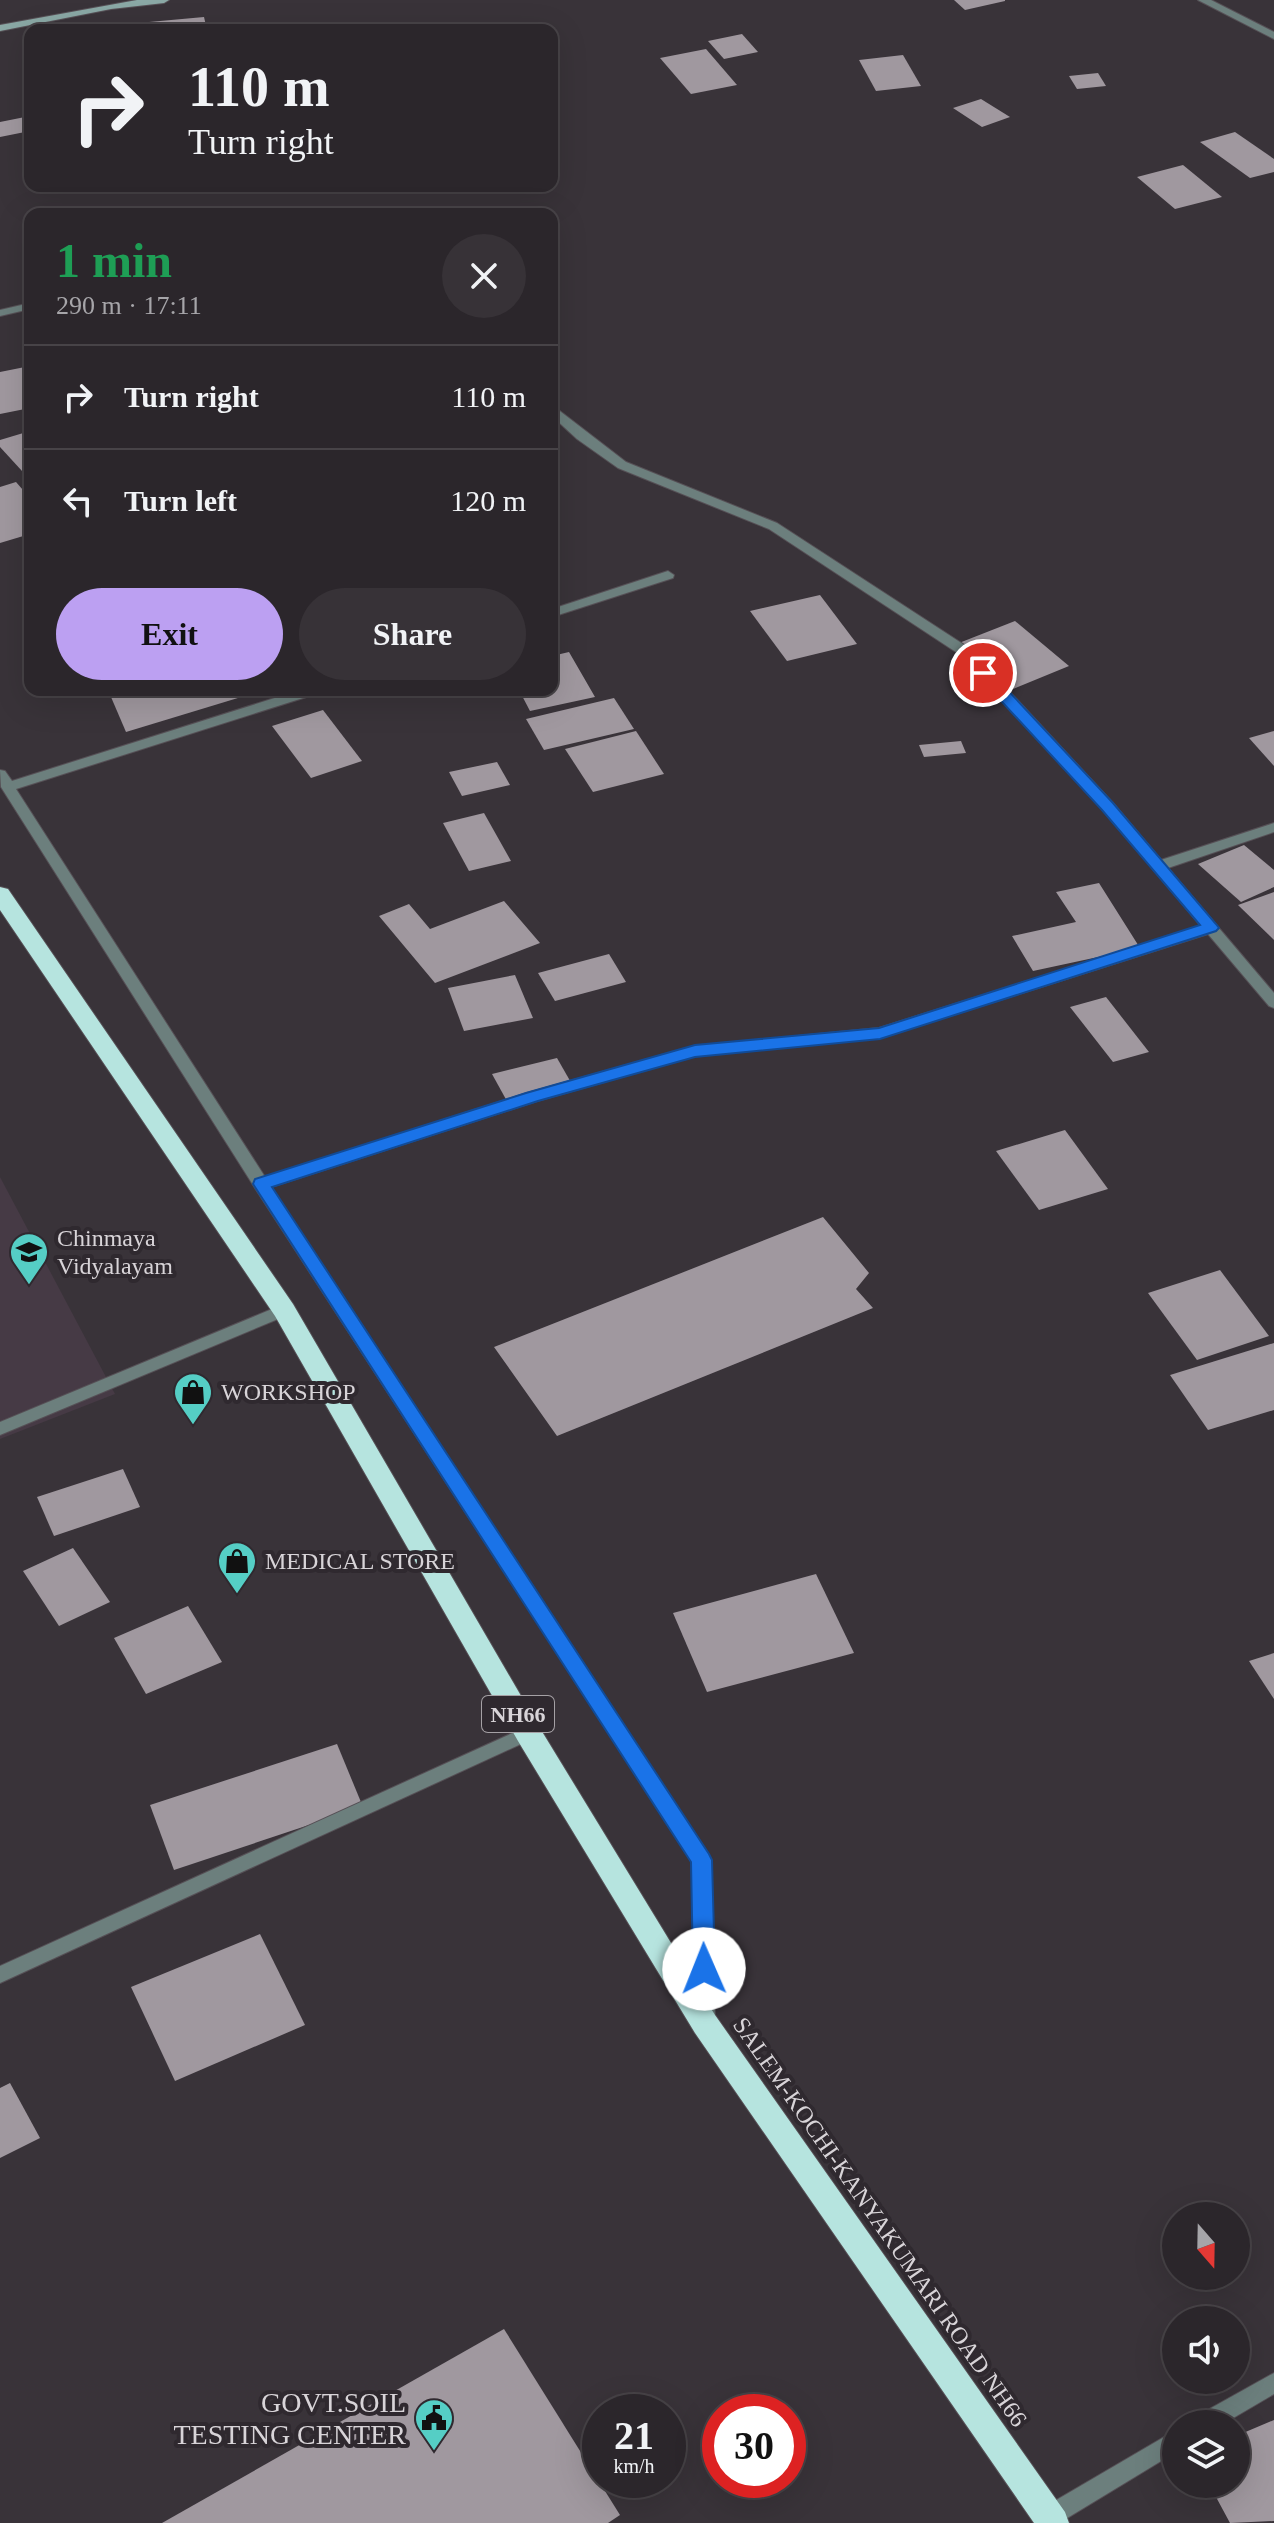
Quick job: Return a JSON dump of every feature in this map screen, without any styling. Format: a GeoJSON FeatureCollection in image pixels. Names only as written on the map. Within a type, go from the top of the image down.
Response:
{"type":"FeatureCollection","features":[{"type":"Feature","properties":{"kind":"highway","name":"SALEM-KOCHI-KANYAKUMARI ROAD NH66"},"geometry":{"type":"LineString","coordinates":[[0,894],[284,1310],[528,1733],[705,2024],[1051,2520]]}},
{"type":"Feature","properties":{"kind":"street"},"geometry":{"type":"LineString","coordinates":[[0,28],[111,6],[164,0]]}},
{"type":"Feature","properties":{"kind":"street"},"geometry":{"type":"LineString","coordinates":[[1203,0],[1274,36]]}},
{"type":"Feature","properties":{"kind":"street"},"geometry":{"type":"LineString","coordinates":[[0,313],[24,307]]}},
{"type":"Feature","properties":{"kind":"street"},"geometry":{"type":"LineString","coordinates":[[558,415],[581,436],[622,465],[773,526],[964,651],[1108,806],[1274,1003]]}},
{"type":"Feature","properties":{"kind":"street"},"geometry":{"type":"LineString","coordinates":[[558,611],[668,575]]}},
{"type":"Feature","properties":{"kind":"street"},"geometry":{"type":"LineString","coordinates":[[294,696],[4,781],[261,1184],[701,1860],[705,2024]]}},
{"type":"Feature","properties":{"kind":"street"},"geometry":{"type":"LineString","coordinates":[[1158,866],[1274,827]]}},
{"type":"Feature","properties":{"kind":"street"},"geometry":{"type":"LineString","coordinates":[[261,1184],[532,1097],[695,1051],[880,1033],[1210,928]]}},
{"type":"Feature","properties":{"kind":"street"},"geometry":{"type":"LineString","coordinates":[[0,1429],[284,1310]]}},
{"type":"Feature","properties":{"kind":"street"},"geometry":{"type":"LineString","coordinates":[[0,1975],[528,1733]]}},
{"type":"Feature","properties":{"kind":"street"},"geometry":{"type":"LineString","coordinates":[[1227,2410],[1274,2383]]}},
{"type":"Feature","properties":{"kind":"street"},"geometry":{"type":"LineString","coordinates":[[1051,2520],[1162,2449]]}},
{"type":"Feature","properties":{"kind":"shaded area","name":"Chinmaya Vidyalayam"},"geometry":{"type":"Polygon","coordinates":[[[0,1177],[115,1394],[0,1439],[0,1177]]]}},
{"type":"Feature","properties":{"kind":"building"},"geometry":{"type":"Polygon","coordinates":[[[954,0],[1005,0],[1005,1],[965,10],[954,0]]]}},
{"type":"Feature","properties":{"kind":"building"},"geometry":{"type":"Polygon","coordinates":[[[204,17],[206,24],[150,24],[204,17]]]}},
{"type":"Feature","properties":{"kind":"building"},"geometry":{"type":"Polygon","coordinates":[[[742,34],[758,52],[724,59],[708,41],[742,34]]]}},
{"type":"Feature","properties":{"kind":"building"},"geometry":{"type":"Polygon","coordinates":[[[706,49],[737,85],[691,94],[660,58],[706,49]]]}},
{"type":"Feature","properties":{"kind":"building"},"geometry":{"type":"Polygon","coordinates":[[[903,55],[921,86],[876,91],[859,60],[903,55]]]}},
{"type":"Feature","properties":{"kind":"building"},"geometry":{"type":"Polygon","coordinates":[[[1098,73],[1106,86],[1077,89],[1069,76],[1098,73]]]}},
{"type":"Feature","properties":{"kind":"building"},"geometry":{"type":"Polygon","coordinates":[[[981,99],[1010,117],[982,127],[953,108],[981,99]]]}},
{"type":"Feature","properties":{"kind":"building"},"geometry":{"type":"Polygon","coordinates":[[[24,117],[24,132],[0,137],[0,122],[24,117]]]}},
{"type":"Feature","properties":{"kind":"building"},"geometry":{"type":"Polygon","coordinates":[[[1235,132],[1274,159],[1274,172],[1250,178],[1200,142],[1235,132]]]}},
{"type":"Feature","properties":{"kind":"building"},"geometry":{"type":"Polygon","coordinates":[[[1183,165],[1222,197],[1175,209],[1137,177],[1183,165]]]}},
{"type":"Feature","properties":{"kind":"building"},"geometry":{"type":"Polygon","coordinates":[[[24,367],[24,409],[0,414],[0,372],[24,367]]]}},
{"type":"Feature","properties":{"kind":"building"},"geometry":{"type":"Polygon","coordinates":[[[24,433],[24,470],[0,447],[0,440],[24,433]]]}},
{"type":"Feature","properties":{"kind":"building"},"geometry":{"type":"Polygon","coordinates":[[[16,482],[24,491],[24,536],[0,543],[0,487],[16,482]]]}},
{"type":"Feature","properties":{"kind":"building"},"geometry":{"type":"Polygon","coordinates":[[[820,595],[857,644],[787,661],[750,611],[820,595]]]}},
{"type":"Feature","properties":{"kind":"building"},"geometry":{"type":"Polygon","coordinates":[[[1015,621],[1069,666],[1013,689],[959,643],[1015,621]]]}},
{"type":"Feature","properties":{"kind":"building"},"geometry":{"type":"Polygon","coordinates":[[[569,652],[595,697],[530,711],[522,696],[558,696],[558,655],[569,652]]]}},
{"type":"Feature","properties":{"kind":"building"},"geometry":{"type":"Polygon","coordinates":[[[111,696],[245,696],[126,732],[111,696]]]}},
{"type":"Feature","properties":{"kind":"building"},"geometry":{"type":"Polygon","coordinates":[[[614,698],[634,729],[544,750],[526,719],[614,698]]]}},
{"type":"Feature","properties":{"kind":"building"},"geometry":{"type":"Polygon","coordinates":[[[323,710],[362,761],[311,778],[272,726],[323,710]]]}},
{"type":"Feature","properties":{"kind":"building"},"geometry":{"type":"Polygon","coordinates":[[[636,731],[664,774],[593,792],[565,749],[636,731]]]}},
{"type":"Feature","properties":{"kind":"building"},"geometry":{"type":"Polygon","coordinates":[[[1274,731],[1274,766],[1249,738],[1274,731]]]}},
{"type":"Feature","properties":{"kind":"building"},"geometry":{"type":"Polygon","coordinates":[[[961,741],[966,753],[924,757],[919,745],[961,741]]]}},
{"type":"Feature","properties":{"kind":"building"},"geometry":{"type":"Polygon","coordinates":[[[497,762],[510,785],[462,796],[449,772],[497,762]]]}},
{"type":"Feature","properties":{"kind":"building"},"geometry":{"type":"Polygon","coordinates":[[[484,813],[511,861],[469,871],[443,823],[484,813]]]}},
{"type":"Feature","properties":{"kind":"building"},"geometry":{"type":"Polygon","coordinates":[[[1244,845],[1274,870],[1274,887],[1241,902],[1198,864],[1244,845]]]}},
{"type":"Feature","properties":{"kind":"building"},"geometry":{"type":"Polygon","coordinates":[[[1099,883],[1140,948],[1033,971],[1012,936],[1076,922],[1056,892],[1099,883]]]}},
{"type":"Feature","properties":{"kind":"building"},"geometry":{"type":"Polygon","coordinates":[[[1274,892],[1274,940],[1238,905],[1274,892]]]}},
{"type":"Feature","properties":{"kind":"building"},"geometry":{"type":"Polygon","coordinates":[[[504,901],[540,943],[435,983],[379,916],[409,904],[430,929],[504,901]]]}},
{"type":"Feature","properties":{"kind":"building"},"geometry":{"type":"Polygon","coordinates":[[[609,954],[626,982],[555,1001],[538,973],[609,954]]]}},
{"type":"Feature","properties":{"kind":"building"},"geometry":{"type":"Polygon","coordinates":[[[515,975],[533,1018],[464,1031],[448,988],[515,975]]]}},
{"type":"Feature","properties":{"kind":"building"},"geometry":{"type":"Polygon","coordinates":[[[1106,997],[1149,1052],[1113,1062],[1070,1007],[1106,997]]]}},
{"type":"Feature","properties":{"kind":"building"},"geometry":{"type":"Polygon","coordinates":[[[557,1058],[573,1086],[508,1103],[492,1074],[557,1058]]]}},
{"type":"Feature","properties":{"kind":"building"},"geometry":{"type":"Polygon","coordinates":[[[1065,1130],[1108,1189],[1039,1210],[996,1151],[1065,1130]]]}},
{"type":"Feature","properties":{"kind":"building"},"geometry":{"type":"Polygon","coordinates":[[[823,1217],[869,1273],[856,1289],[873,1308],[557,1436],[494,1347],[823,1217]]]}},
{"type":"Feature","properties":{"kind":"building"},"geometry":{"type":"Polygon","coordinates":[[[1220,1270],[1269,1336],[1197,1360],[1148,1293],[1220,1270]]]}},
{"type":"Feature","properties":{"kind":"building"},"geometry":{"type":"Polygon","coordinates":[[[1274,1343],[1274,1410],[1208,1430],[1170,1375],[1274,1343]]]}},
{"type":"Feature","properties":{"kind":"building"},"geometry":{"type":"Polygon","coordinates":[[[123,1469],[140,1507],[54,1536],[37,1497],[123,1469]]]}},
{"type":"Feature","properties":{"kind":"building"},"geometry":{"type":"Polygon","coordinates":[[[73,1548],[110,1602],[59,1626],[23,1571],[73,1548]]]}},
{"type":"Feature","properties":{"kind":"building"},"geometry":{"type":"Polygon","coordinates":[[[816,1574],[854,1653],[707,1692],[673,1613],[816,1574]]]}},
{"type":"Feature","properties":{"kind":"building"},"geometry":{"type":"Polygon","coordinates":[[[188,1606],[222,1662],[146,1694],[114,1638],[188,1606]]]}},
{"type":"Feature","properties":{"kind":"building"},"geometry":{"type":"Polygon","coordinates":[[[1274,1653],[1274,1699],[1249,1661],[1274,1653]]]}},
{"type":"Feature","properties":{"kind":"building"},"geometry":{"type":"Polygon","coordinates":[[[337,1744],[363,1807],[174,1870],[150,1805],[337,1744]]]}},
{"type":"Feature","properties":{"kind":"building"},"geometry":{"type":"Polygon","coordinates":[[[260,1934],[305,2025],[175,2081],[131,1987],[260,1934]]]}},
{"type":"Feature","properties":{"kind":"building"},"geometry":{"type":"Polygon","coordinates":[[[10,2083],[40,2138],[0,2158],[0,2088],[10,2083]]]}},
{"type":"Feature","properties":{"kind":"building","name":"GOVT.SOIL TESTING CENTER"},"geometry":{"type":"Polygon","coordinates":[[[504,2329],[582,2454],[582,2498],[609,2498],[620,2515],[608,2523],[162,2523],[504,2329]]]}},
{"type":"Feature","properties":{"kind":"building"},"geometry":{"type":"Polygon","coordinates":[[[1274,2420],[1274,2521],[1230,2523],[1217,2498],[1250,2498],[1250,2430],[1274,2420]]]}},
{"type":"Feature","properties":{"kind":"place","name":"Chinmaya Vidyalayam"},"geometry":{"type":"Point","coordinates":[29,1286]}},
{"type":"Feature","properties":{"kind":"place","name":"WORKSHOP"},"geometry":{"type":"Point","coordinates":[193,1426]}},
{"type":"Feature","properties":{"kind":"place","name":"MEDICAL STORE"},"geometry":{"type":"Point","coordinates":[237,1595]}},
{"type":"Feature","properties":{"kind":"place","name":"GOVT.SOIL TESTING CENTER"},"geometry":{"type":"Point","coordinates":[434,2452]}},
{"type":"Feature","properties":{"kind":"route"},"geometry":{"type":"LineString","coordinates":[[704,1969],[701,1860],[261,1184],[532,1097],[695,1051],[880,1033],[1210,928],[1108,806],[983,673]]}}]}
